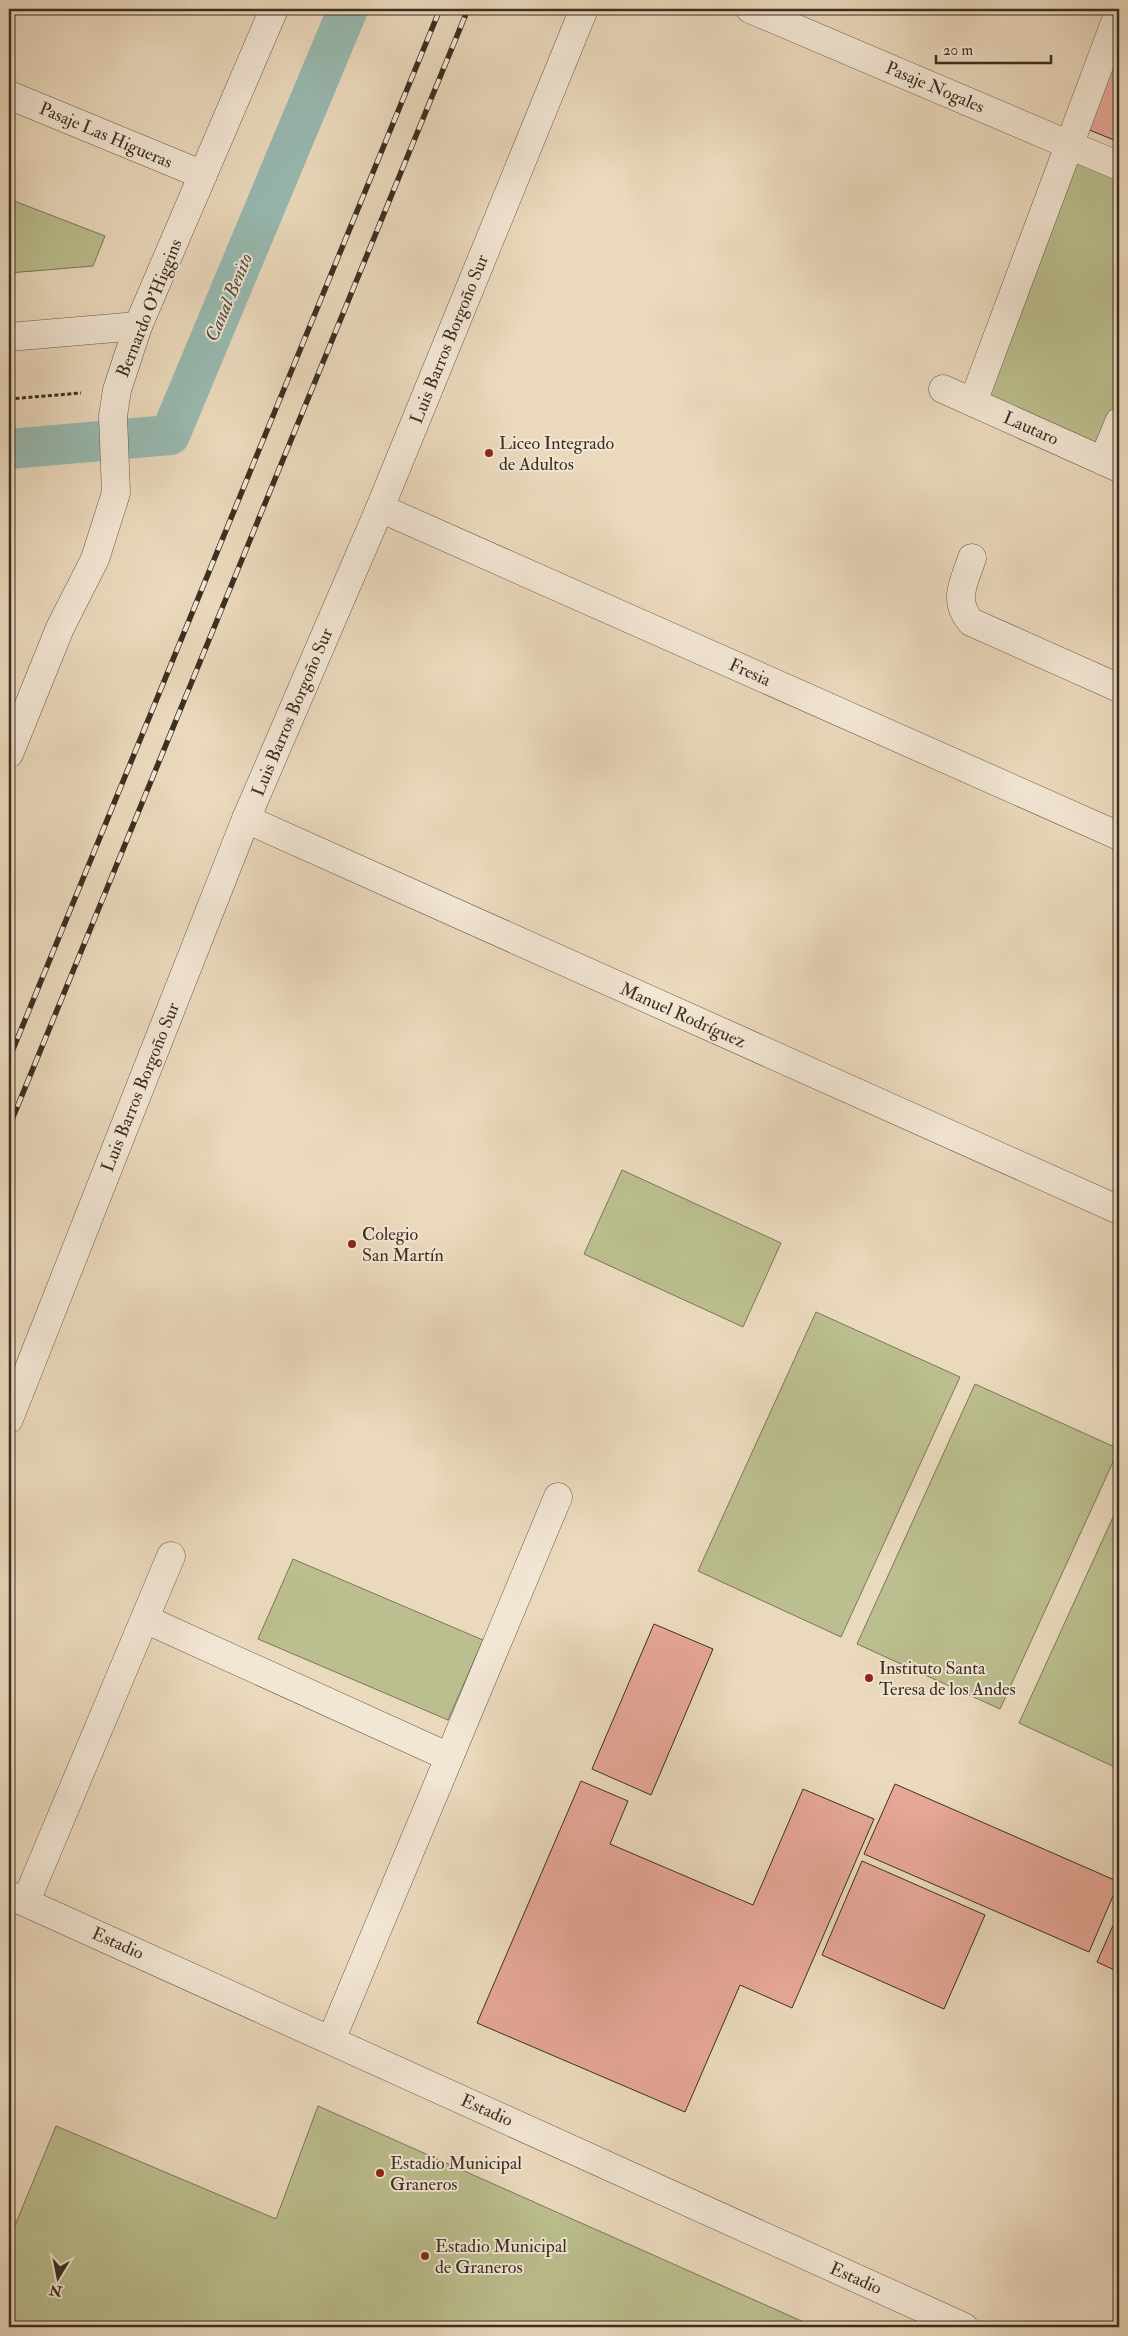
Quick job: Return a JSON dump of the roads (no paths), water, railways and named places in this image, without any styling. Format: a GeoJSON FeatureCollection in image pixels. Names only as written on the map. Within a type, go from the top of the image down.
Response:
{"type":"FeatureCollection","features":[{"type":"Feature","properties":{"kind":"street","name":"Bernardo O'Higgins"},"geometry":{"type":"LineString","coordinates":[[9,754],[60,628],[95,559],[116,493],[115,403],[138,326],[274,9]]}},
{"type":"Feature","properties":{"kind":"street","name":"Luis Barros Borgoño Sur"},"geometry":{"type":"LineString","coordinates":[[9,1419],[246,819],[380,508],[584,9]]}},
{"type":"Feature","properties":{"kind":"street","name":"Pasaje Nogales"},"geometry":{"type":"LineString","coordinates":[[750,9],[1119,166]]}},
{"type":"Feature","properties":{"kind":"street"},"geometry":{"type":"LineString","coordinates":[[973,402],[1068,143],[1119,12]]}},
{"type":"Feature","properties":{"kind":"street","name":"Pasaje Las Higueras"},"geometry":{"type":"LineString","coordinates":[[9,95],[203,176]]}},
{"type":"Feature","properties":{"kind":"street"},"geometry":{"type":"LineString","coordinates":[[9,336],[138,326]]}},
{"type":"Feature","properties":{"kind":"street","name":"Lautaro"},"geometry":{"type":"LineString","coordinates":[[943,388],[1111,464]]}},
{"type":"Feature","properties":{"kind":"street"},"geometry":{"type":"LineString","coordinates":[[1111,464],[1119,422]]}},
{"type":"Feature","properties":{"kind":"street","name":"Fresia"},"geometry":{"type":"LineString","coordinates":[[380,508],[1119,836]]}},
{"type":"Feature","properties":{"kind":"street"},"geometry":{"type":"LineString","coordinates":[[972,558],[959,596],[962,612],[971,622],[1119,688]]}},
{"type":"Feature","properties":{"kind":"street","name":"Manuel Rodríguez"},"geometry":{"type":"LineString","coordinates":[[246,819],[1119,1210]]}},
{"type":"Feature","properties":{"kind":"street"},"geometry":{"type":"LineString","coordinates":[[331,2040],[558,1497]]}},
{"type":"Feature","properties":{"kind":"street"},"geometry":{"type":"LineString","coordinates":[[17,1898],[145,1619],[171,1556]]}},
{"type":"Feature","properties":{"kind":"street"},"geometry":{"type":"LineString","coordinates":[[145,1619],[449,1757]]}},
{"type":"Feature","properties":{"kind":"street","name":"Estadio"},"geometry":{"type":"LineString","coordinates":[[17,1898],[964,2327]]}},
{"type":"Feature","properties":{"kind":"waterway","name":"Canal Benito"},"geometry":{"type":"LineString","coordinates":[[9,449],[170,435],[348,9]]}},
{"type":"Feature","properties":{"kind":"railway"},"geometry":{"type":"LineString","coordinates":[[9,1059],[440,9]]}},
{"type":"Feature","properties":{"kind":"railway"},"geometry":{"type":"LineString","coordinates":[[9,1127],[468,9]]}},
{"type":"Feature","properties":{"kind":"place","name":"Liceo Integrado de Adultos"},"geometry":{"type":"Point","coordinates":[489,453]}},
{"type":"Feature","properties":{"kind":"place","name":"Colegio San Martín"},"geometry":{"type":"Point","coordinates":[352,1244]}},
{"type":"Feature","properties":{"kind":"place","name":"Instituto Santa Teresa de los Andes"},"geometry":{"type":"Point","coordinates":[869,1678]}},
{"type":"Feature","properties":{"kind":"place","name":"Estadio Municipal Graneros"},"geometry":{"type":"Point","coordinates":[380,2173]}},
{"type":"Feature","properties":{"kind":"place","name":"Estadio Municipal de Graneros"},"geometry":{"type":"Point","coordinates":[425,2256]}}]}
